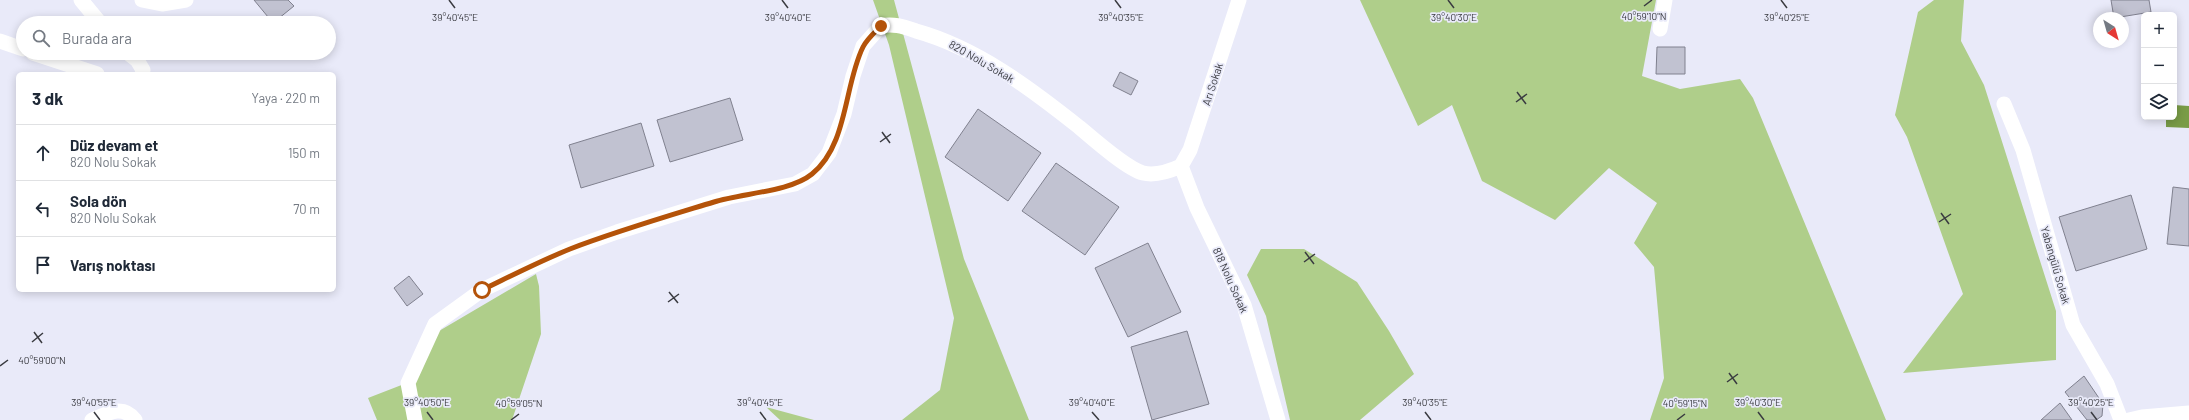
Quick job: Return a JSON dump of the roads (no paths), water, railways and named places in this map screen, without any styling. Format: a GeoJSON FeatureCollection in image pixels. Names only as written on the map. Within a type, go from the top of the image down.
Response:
{"type":"FeatureCollection","features":[{"type":"Feature","properties":{"kind":"street"},"geometry":{"type":"LineString","coordinates":[[81,0],[94,16]]}},
{"type":"Feature","properties":{"kind":"street"},"geometry":{"type":"LineString","coordinates":[[142,0],[162,4],[186,0]]}},
{"type":"Feature","properties":{"kind":"street","name":"Arı Sokak"},"geometry":{"type":"LineString","coordinates":[[1181,166],[1190,150],[1240,0]]}},
{"type":"Feature","properties":{"kind":"street"},"geometry":{"type":"LineString","coordinates":[[1660,30],[1665,0]]}},
{"type":"Feature","properties":{"kind":"street","name":"820 Nolu Sokak"},"geometry":{"type":"LineString","coordinates":[[415,420],[408,383],[435,324],[482,290],[569,249],[617,232],[729,197],[795,184],[812,174],[829,153],[842,121],[853,76],[864,46],[881,26],[891,24],[929,34],[956,45],[997,67],[1051,105],[1109,152],[1142,173],[1169,171],[1181,166]]}},
{"type":"Feature","properties":{"kind":"street"},"geometry":{"type":"LineString","coordinates":[[0,41],[16,47]]}},
{"type":"Feature","properties":{"kind":"street"},"geometry":{"type":"LineString","coordinates":[[55,60],[92,72]]}},
{"type":"Feature","properties":{"kind":"street"},"geometry":{"type":"LineString","coordinates":[[137,60],[143,70],[142,72]]}},
{"type":"Feature","properties":{"kind":"street","name":"Yabangülü Sokak"},"geometry":{"type":"LineString","coordinates":[[2004,104],[2023,150],[2073,325],[2107,384],[2121,420]]}},
{"type":"Feature","properties":{"kind":"street","name":"818 Nolu Sokak"},"geometry":{"type":"LineString","coordinates":[[1181,166],[1197,208],[1244,305],[1278,420]]}},
{"type":"Feature","properties":{"kind":"street"},"geometry":{"type":"LineString","coordinates":[[92,420],[107,413],[120,410],[130,413],[135,420]]}},
{"type":"Feature","properties":{"kind":"street"},"geometry":{"type":"LineString","coordinates":[[2129,420],[2142,416],[2189,413]]}}]}
